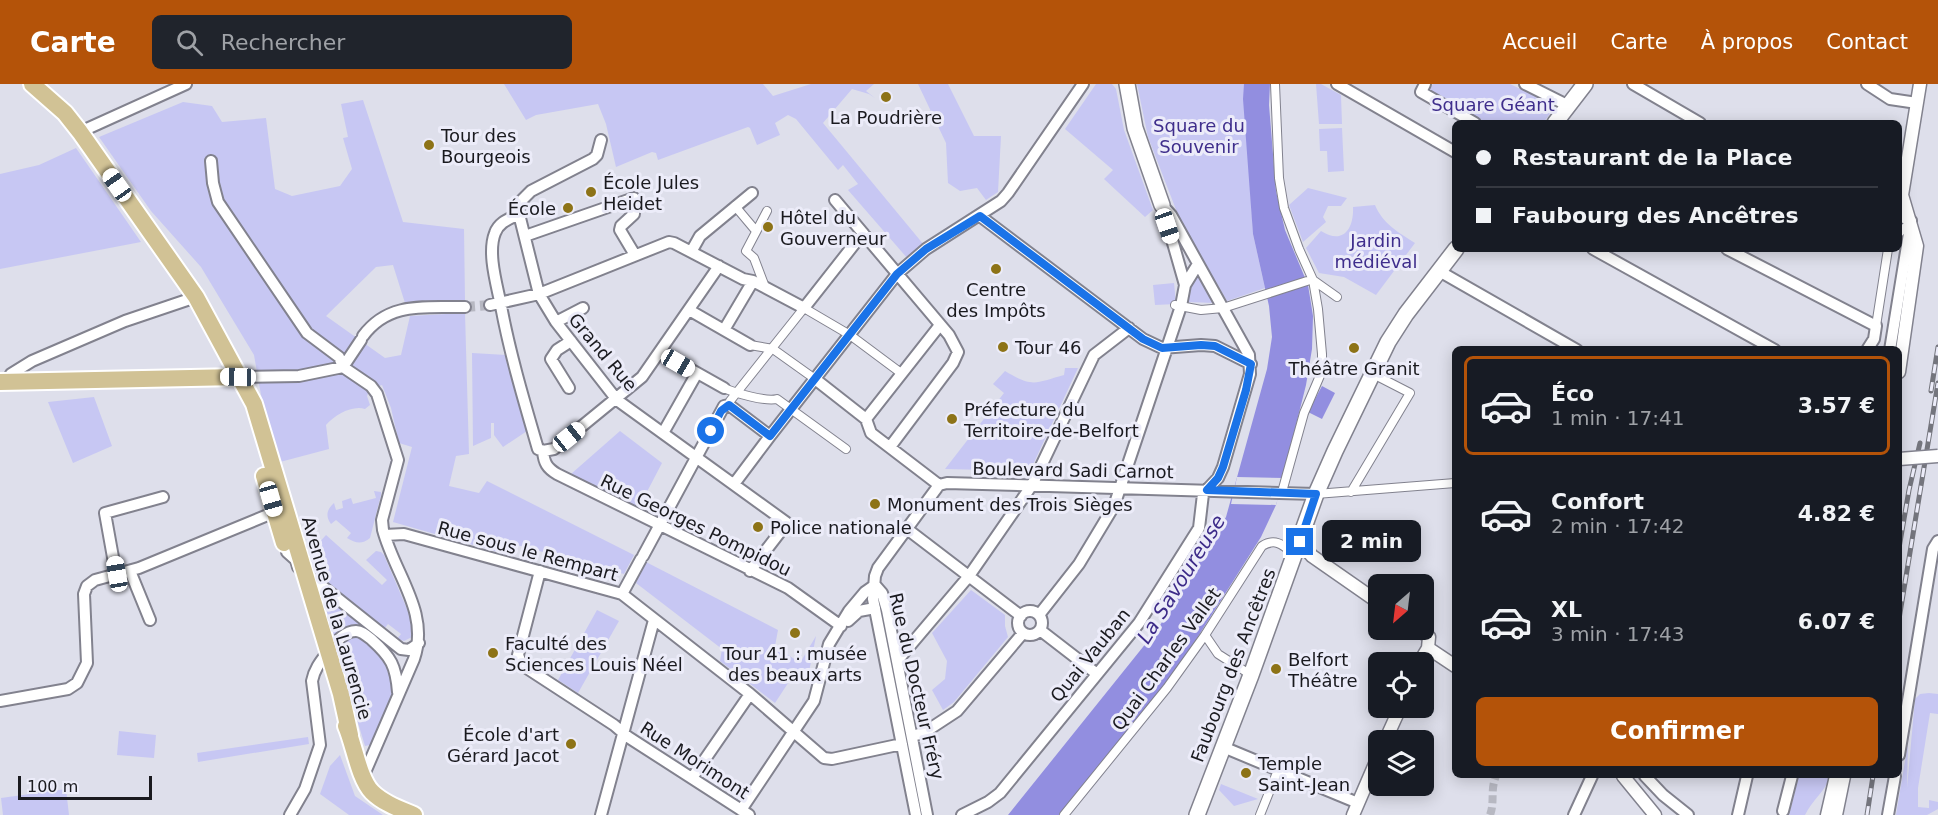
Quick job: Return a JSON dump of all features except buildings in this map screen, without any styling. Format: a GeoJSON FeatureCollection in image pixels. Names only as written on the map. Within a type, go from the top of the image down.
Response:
{"type":"FeatureCollection","features":[{"type":"Feature","properties":{"kind":"main road","name":"Avenue de la Laurencie"},"geometry":{"type":"LineString","coordinates":[[32,84],[64,113],[80,132],[196,297],[228,353],[238,377],[254,404],[304,572],[325,656]]}},
{"type":"Feature","properties":{"kind":"main road"},"geometry":{"type":"LineString","coordinates":[[1127,84],[1135,128],[1162,205]]}},
{"type":"Feature","properties":{"kind":"main road"},"geometry":{"type":"LineString","coordinates":[[1557,120],[1585,84]]}},
{"type":"Feature","properties":{"kind":"main road","name":"Faubourg des Ancêtres"},"geometry":{"type":"LineString","coordinates":[[1201,814],[1223,747],[1316,494],[1388,342],[1406,314],[1454,252]]}},
{"type":"Feature","properties":{"kind":"main road","name":"Avenue de la Laurencie"},"geometry":{"type":"LineString","coordinates":[[238,377],[243,408],[287,552],[341,694],[350,735],[363,777],[371,792],[414,815]]}},
{"type":"Feature","properties":{"kind":"main road"},"geometry":{"type":"LineString","coordinates":[[3,382],[238,377]]}},
{"type":"Feature","properties":{"kind":"street"},"geometry":{"type":"LineString","coordinates":[[80,132],[186,84]]}},
{"type":"Feature","properties":{"kind":"street"},"geometry":{"type":"LineString","coordinates":[[734,484],[897,274],[926,249],[995,206],[1008,193],[1083,84]]}},
{"type":"Feature","properties":{"kind":"street"},"geometry":{"type":"LineString","coordinates":[[1275,84],[1279,167],[1284,208],[1318,309],[1322,371],[1304,413],[1282,492]]}},
{"type":"Feature","properties":{"kind":"street"},"geometry":{"type":"LineString","coordinates":[[1337,84],[1452,150]]}},
{"type":"Feature","properties":{"kind":"street"},"geometry":{"type":"LineString","coordinates":[[1425,84],[1421,92],[1470,120]]}},
{"type":"Feature","properties":{"kind":"street"},"geometry":{"type":"LineString","coordinates":[[1525,84],[1569,106]]}},
{"type":"Feature","properties":{"kind":"street"},"geometry":{"type":"LineString","coordinates":[[1633,84],[1695,120]]}},
{"type":"Feature","properties":{"kind":"street"},"geometry":{"type":"LineString","coordinates":[[1867,84],[1890,99],[1917,103]]}},
{"type":"Feature","properties":{"kind":"street"},"geometry":{"type":"LineString","coordinates":[[1902,351],[1917,246],[1902,195],[1920,84]]}},
{"type":"Feature","properties":{"kind":"street"},"geometry":{"type":"LineString","coordinates":[[519,214],[520,202],[525,194],[593,159],[597,155],[601,140]]}},
{"type":"Feature","properties":{"kind":"street"},"geometry":{"type":"LineString","coordinates":[[211,160],[213,183],[218,202],[307,333],[346,363],[377,394],[398,460],[382,520],[385,536],[419,624],[419,643],[363,777]]}},
{"type":"Feature","properties":{"kind":"street"},"geometry":{"type":"LineString","coordinates":[[692,252],[700,236],[752,192]]}},
{"type":"Feature","properties":{"kind":"street"},"geometry":{"type":"LineString","coordinates":[[525,236],[634,198],[634,214],[621,226],[620,230],[635,255]]}},
{"type":"Feature","properties":{"kind":"street"},"geometry":{"type":"LineString","coordinates":[[835,200],[940,325],[956,345],[958,352],[953,363],[890,447]]}},
{"type":"Feature","properties":{"kind":"street"},"geometry":{"type":"LineString","coordinates":[[1162,205],[1171,215],[1243,343],[1251,364],[1248,382],[1223,467],[1218,478],[1207,490]]}},
{"type":"Feature","properties":{"kind":"street"},"geometry":{"type":"LineString","coordinates":[[1162,205],[1185,285]]}},
{"type":"Feature","properties":{"kind":"street"},"geometry":{"type":"LineString","coordinates":[[735,206],[756,231]]}},
{"type":"Feature","properties":{"kind":"street"},"geometry":{"type":"LineString","coordinates":[[765,287],[754,258],[746,251],[767,211]]}},
{"type":"Feature","properties":{"kind":"street","name":"Rue Georges Pompidou"},"geometry":{"type":"LineString","coordinates":[[519,214],[498,226],[492,244],[495,305],[506,332],[538,448],[543,451],[544,462],[548,469],[788,588],[841,626]]}},
{"type":"Feature","properties":{"kind":"street","name":"Grand Rue"},"geometry":{"type":"LineString","coordinates":[[519,214],[539,294],[556,322],[617,400],[787,523],[750,571]]}},
{"type":"Feature","properties":{"kind":"street"},"geometry":{"type":"LineString","coordinates":[[980,216],[1129,328],[1162,348],[1215,346],[1251,364]]}},
{"type":"Feature","properties":{"kind":"street"},"geometry":{"type":"LineString","coordinates":[[1902,218],[1911,222]]}},
{"type":"Feature","properties":{"kind":"street"},"geometry":{"type":"LineString","coordinates":[[1902,230],[1911,222]]}},
{"type":"Feature","properties":{"kind":"street"},"geometry":{"type":"LineString","coordinates":[[1891,346],[1911,222]]}},
{"type":"Feature","properties":{"kind":"street"},"geometry":{"type":"LineString","coordinates":[[622,594],[721,411],[729,405],[736,393],[863,233]]}},
{"type":"Feature","properties":{"kind":"street"},"geometry":{"type":"LineString","coordinates":[[495,305],[539,294],[669,242],[743,279],[753,280],[804,308],[850,335],[902,373]]}},
{"type":"Feature","properties":{"kind":"street"},"geometry":{"type":"LineString","coordinates":[[1598,252],[1768,346]]}},
{"type":"Feature","properties":{"kind":"street"},"geometry":{"type":"LineString","coordinates":[[1733,252],[1876,326]]}},
{"type":"Feature","properties":{"kind":"street"},"geometry":{"type":"LineString","coordinates":[[1870,346],[1874,339],[1888,252]]}},
{"type":"Feature","properties":{"kind":"street"},"geometry":{"type":"LineString","coordinates":[[1039,615],[1079,564],[1114,506],[1168,347],[1178,305],[1185,285],[1197,264]]}},
{"type":"Feature","properties":{"kind":"street"},"geometry":{"type":"LineString","coordinates":[[543,451],[554,449],[617,400],[642,377],[689,310],[723,268]]}},
{"type":"Feature","properties":{"kind":"street"},"geometry":{"type":"LineString","coordinates":[[1439,271],[1570,346]]}},
{"type":"Feature","properties":{"kind":"street"},"geometry":{"type":"LineString","coordinates":[[724,330],[753,280]]}},
{"type":"Feature","properties":{"kind":"street"},"geometry":{"type":"LineString","coordinates":[[1178,305],[1201,310],[1223,308],[1310,281],[1337,297]]}},
{"type":"Feature","properties":{"kind":"street"},"geometry":{"type":"LineString","coordinates":[[3,382],[32,361],[125,321],[196,297]]}},
{"type":"Feature","properties":{"kind":"street"},"geometry":{"type":"LineString","coordinates":[[238,377],[299,376],[346,363],[373,323],[382,317],[408,309],[465,307]]}},
{"type":"Feature","properties":{"kind":"street"},"geometry":{"type":"LineString","coordinates":[[556,322],[583,308]]}},
{"type":"Feature","properties":{"kind":"street"},"geometry":{"type":"LineString","coordinates":[[689,310],[750,345],[773,349],[866,419],[871,433],[939,485],[878,568],[875,585],[865,592],[849,611],[829,644],[814,701],[745,813]]}},
{"type":"Feature","properties":{"kind":"street"},"geometry":{"type":"LineString","coordinates":[[866,419],[940,325]]}},
{"type":"Feature","properties":{"kind":"street"},"geometry":{"type":"LineString","coordinates":[[897,661],[969,576],[1032,485],[1094,355],[1129,328]]}},
{"type":"Feature","properties":{"kind":"street"},"geometry":{"type":"LineString","coordinates":[[569,388],[551,359],[553,354],[571,341]]}},
{"type":"Feature","properties":{"kind":"street"},"geometry":{"type":"LineString","coordinates":[[660,352],[736,393],[770,401],[777,399],[846,449]]}},
{"type":"Feature","properties":{"kind":"street"},"geometry":{"type":"LineString","coordinates":[[663,432],[697,374]]}},
{"type":"Feature","properties":{"kind":"street"},"geometry":{"type":"LineString","coordinates":[[1351,492],[1410,393],[1372,374]]}},
{"type":"Feature","properties":{"kind":"street"},"geometry":{"type":"LineString","coordinates":[[729,405],[770,436]]}},
{"type":"Feature","properties":{"kind":"street"},"geometry":{"type":"LineString","coordinates":[[1902,459],[1938,456]]}},
{"type":"Feature","properties":{"kind":"street"},"geometry":{"type":"LineString","coordinates":[[1316,494],[1452,483]]}},
{"type":"Feature","properties":{"kind":"street","name":"Boulevard Sadi Carnot"},"geometry":{"type":"LineString","coordinates":[[939,485],[1121,487],[1316,494]]}},
{"type":"Feature","properties":{"kind":"street","name":"Quai Vauban"},"geometry":{"type":"LineString","coordinates":[[962,815],[1000,793],[1139,623],[1199,528],[1202,500],[1207,490]]}},
{"type":"Feature","properties":{"kind":"street"},"geometry":{"type":"LineString","coordinates":[[117,574],[105,513],[164,497]]}},
{"type":"Feature","properties":{"kind":"street"},"geometry":{"type":"LineString","coordinates":[[0,701],[68,689],[77,683],[87,663],[84,594],[87,586],[95,580],[130,571],[275,512],[291,526]]}},
{"type":"Feature","properties":{"kind":"street"},"geometry":{"type":"LineString","coordinates":[[907,529],[1021,616]]}},
{"type":"Feature","properties":{"kind":"street","name":"Rue sous le Rempart"},"geometry":{"type":"LineString","coordinates":[[385,536],[404,534],[622,594],[750,694],[824,758],[832,759],[902,744]]}},
{"type":"Feature","properties":{"kind":"street"},"geometry":{"type":"LineString","coordinates":[[1902,736],[1933,549],[1938,541]]}},
{"type":"Feature","properties":{"kind":"street","name":"Quai Charles Vallet"},"geometry":{"type":"LineString","coordinates":[[1064,815],[1147,714],[1205,635],[1262,546],[1268,542],[1298,548]]}},
{"type":"Feature","properties":{"kind":"street"},"geometry":{"type":"LineString","coordinates":[[1298,548],[1368,595]]}},
{"type":"Feature","properties":{"kind":"street"},"geometry":{"type":"LineString","coordinates":[[287,552],[296,560],[298,567],[401,649],[409,650],[419,643]]}},
{"type":"Feature","properties":{"kind":"street"},"geometry":{"type":"LineString","coordinates":[[130,571],[150,620]]}},
{"type":"Feature","properties":{"kind":"street","name":"Rue Morimont"},"geometry":{"type":"LineString","coordinates":[[540,571],[518,655],[522,665],[745,813]]}},
{"type":"Feature","properties":{"kind":"street","name":"Rue du Docteur Fréry"},"geometry":{"type":"LineString","coordinates":[[875,585],[875,608],[916,815]]}},
{"type":"Feature","properties":{"kind":"street","name":"Rue du Docteur Fréry"},"geometry":{"type":"LineString","coordinates":[[875,585],[882,593],[913,736],[927,815]]}},
{"type":"Feature","properties":{"kind":"street"},"geometry":{"type":"LineString","coordinates":[[841,626],[859,611],[875,608]]}},
{"type":"Feature","properties":{"kind":"street"},"geometry":{"type":"LineString","coordinates":[[1028,612],[1039,615],[1042,621],[1040,630],[1034,635],[1023,633],[1019,627],[1021,616],[1028,612]]}},
{"type":"Feature","properties":{"kind":"street"},"geometry":{"type":"LineString","coordinates":[[600,815],[654,620]]}},
{"type":"Feature","properties":{"kind":"street"},"geometry":{"type":"LineString","coordinates":[[1040,630],[1097,674]]}},
{"type":"Feature","properties":{"kind":"street"},"geometry":{"type":"LineString","coordinates":[[290,815],[305,789],[320,745],[313,673],[337,641],[348,633],[356,631],[363,633],[387,654],[397,671],[399,692]]}},
{"type":"Feature","properties":{"kind":"street"},"geometry":{"type":"LineString","coordinates":[[913,736],[925,732],[957,711],[1023,633]]}},
{"type":"Feature","properties":{"kind":"street"},"geometry":{"type":"LineString","coordinates":[[1205,635],[1218,654],[1251,675]]}},
{"type":"Feature","properties":{"kind":"street"},"geometry":{"type":"LineString","coordinates":[[1427,640],[1452,663]]}},
{"type":"Feature","properties":{"kind":"street"},"geometry":{"type":"LineString","coordinates":[[692,778],[750,694]]}},
{"type":"Feature","properties":{"kind":"street"},"geometry":{"type":"LineString","coordinates":[[1223,747],[1278,770],[1357,811],[1368,783]]}},
{"type":"Feature","properties":{"kind":"street"},"geometry":{"type":"LineString","coordinates":[[1260,815],[1278,770]]}},
{"type":"Feature","properties":{"kind":"street"},"geometry":{"type":"LineString","coordinates":[[1574,815],[1591,778]]}},
{"type":"Feature","properties":{"kind":"street"},"geometry":{"type":"LineString","coordinates":[[1625,778],[1655,815]]}},
{"type":"Feature","properties":{"kind":"street"},"geometry":{"type":"LineString","coordinates":[[1647,778],[1663,795],[1688,815]]}},
{"type":"Feature","properties":{"kind":"street"},"geometry":{"type":"LineString","coordinates":[[1738,815],[1747,778]]}},
{"type":"Feature","properties":{"kind":"street"},"geometry":{"type":"LineString","coordinates":[[1783,811],[1791,778]]}},
{"type":"Feature","properties":{"kind":"street"},"geometry":{"type":"LineString","coordinates":[[1827,815],[1836,778]]}},
{"type":"Feature","properties":{"kind":"street"},"geometry":{"type":"LineString","coordinates":[[1836,815],[1844,778]]}},
{"type":"Feature","properties":{"kind":"street"},"geometry":{"type":"LineString","coordinates":[[1888,815],[1895,778]]}},
{"type":"Feature","properties":{"kind":"street"},"geometry":{"type":"LineString","coordinates":[[1634,790],[1649,815]]}},
{"type":"Feature","properties":{"kind":"green space"},"geometry":{"type":"Polygon","coordinates":[[[504,84],[763,84],[773,96],[811,84],[874,84],[866,91],[875,98],[852,89],[823,123],[924,245],[908,259],[848,190],[858,184],[843,165],[838,170],[796,119],[788,115],[775,123],[780,135],[757,145],[748,127],[658,160],[656,153],[652,152],[616,167],[606,124],[598,104],[536,115],[526,120],[504,84]]]}},
{"type":"Feature","properties":{"kind":"green space"},"geometry":{"type":"Polygon","coordinates":[[[918,84],[948,84],[974,136],[1001,136],[998,192],[986,200],[977,188],[960,191],[948,183],[946,143],[918,84]]]}},
{"type":"Feature","properties":{"kind":"green space"},"geometry":{"type":"Polygon","coordinates":[[[1096,84],[1112,84],[1116,89],[1124,130],[1153,210],[1145,217],[1104,179],[1113,170],[1065,129],[1096,84]]]}},
{"type":"Feature","properties":{"kind":"green space","name":"Square du Souvenir"},"geometry":{"type":"Polygon","coordinates":[[[1137,84],[1244,84],[1253,234],[1265,288],[1227,301],[1180,220],[1148,137],[1137,84]]]}},
{"type":"Feature","properties":{"kind":"green space"},"geometry":{"type":"Polygon","coordinates":[[[1316,84],[1321,84],[1341,95],[1342,124],[1319,124],[1316,84]]]}},
{"type":"Feature","properties":{"kind":"green space","name":"Square Géant"},"geometry":{"type":"Polygon","coordinates":[[[1433,84],[1510,84],[1556,106],[1545,120],[1482,120],[1429,90],[1433,84]]]}},
{"type":"Feature","properties":{"kind":"green space"},"geometry":{"type":"Polygon","coordinates":[[[363,100],[403,222],[464,229],[465,301],[405,303],[393,265],[376,267],[326,316],[385,358],[401,355],[410,316],[465,313],[469,454],[456,456],[449,486],[479,493],[487,481],[634,555],[624,574],[517,545],[508,555],[393,522],[412,447],[399,443],[391,408],[382,385],[370,389],[367,396],[370,405],[365,409],[355,408],[344,412],[326,425],[329,449],[280,462],[261,395],[254,355],[201,267],[151,211],[99,137],[183,102],[212,106],[222,122],[266,118],[275,189],[292,196],[340,186],[352,169],[343,138],[348,137],[341,104],[363,100]]]}},
{"type":"Feature","properties":{"kind":"green space"},"geometry":{"type":"Polygon","coordinates":[[[1342,128],[1344,171],[1328,172],[1327,151],[1320,151],[1319,129],[1342,128]]]}},
{"type":"Feature","properties":{"kind":"green space"},"geometry":{"type":"Polygon","coordinates":[[[76,148],[141,242],[0,269],[0,174],[39,165],[76,148]]]}},
{"type":"Feature","properties":{"kind":"green space"},"geometry":{"type":"Polygon","coordinates":[[[1308,188],[1347,198],[1341,206],[1328,206],[1323,217],[1326,222],[1303,242],[1289,205],[1308,188]]]}},
{"type":"Feature","properties":{"kind":"green space","name":"Jardin médiéval"},"geometry":{"type":"Polygon","coordinates":[[[1375,205],[1387,222],[1415,243],[1376,295],[1344,277],[1319,273],[1306,248],[1321,231],[1335,236],[1346,232],[1352,222],[1353,207],[1375,205]]]}},
{"type":"Feature","properties":{"kind":"green space"},"geometry":{"type":"Polygon","coordinates":[[[1197,273],[1215,303],[1188,302],[1191,280],[1197,273]]]}},
{"type":"Feature","properties":{"kind":"green space"},"geometry":{"type":"Polygon","coordinates":[[[1174,283],[1176,304],[1155,305],[1153,285],[1174,283]]]}},
{"type":"Feature","properties":{"kind":"green space"},"geometry":{"type":"Polygon","coordinates":[[[472,353],[506,355],[527,431],[503,447],[494,435],[494,423],[491,423],[491,438],[473,446],[472,353]]]}},
{"type":"Feature","properties":{"kind":"green space"},"geometry":{"type":"Polygon","coordinates":[[[1065,368],[1078,368],[1030,471],[945,469],[1004,393],[993,384],[1005,371],[1022,380],[1034,382],[1064,375],[1065,368]]]}},
{"type":"Feature","properties":{"kind":"green space"},"geometry":{"type":"Polygon","coordinates":[[[94,397],[112,446],[73,463],[48,402],[94,397]]]}},
{"type":"Feature","properties":{"kind":"green space"},"geometry":{"type":"Polygon","coordinates":[[[620,431],[662,463],[638,509],[571,474],[620,431]]]}},
{"type":"Feature","properties":{"kind":"green space"},"geometry":{"type":"Polygon","coordinates":[[[374,491],[381,492],[381,495],[370,538],[361,542],[353,541],[347,538],[351,533],[336,520],[331,524],[327,515],[328,510],[334,503],[336,510],[343,508],[342,501],[351,498],[353,504],[376,498],[374,491]]]}},
{"type":"Feature","properties":{"kind":"green space"},"geometry":{"type":"Polygon","coordinates":[[[326,535],[382,585],[387,580],[366,560],[376,551],[384,555],[410,616],[412,637],[404,641],[397,639],[401,634],[388,624],[384,629],[315,572],[308,555],[326,535]]]}},
{"type":"Feature","properties":{"kind":"green space"},"geometry":{"type":"Polygon","coordinates":[[[646,562],[778,630],[775,646],[800,663],[816,636],[808,677],[794,674],[775,703],[720,661],[722,649],[636,583],[646,562]]]}},
{"type":"Feature","properties":{"kind":"green space"},"geometry":{"type":"Polygon","coordinates":[[[971,590],[1005,615],[1008,637],[954,702],[943,710],[932,690],[945,679],[947,661],[932,633],[971,590]]]}},
{"type":"Feature","properties":{"kind":"green space"},"geometry":{"type":"Polygon","coordinates":[[[329,600],[352,615],[388,647],[367,632],[332,638],[323,603],[329,600]]]}},
{"type":"Feature","properties":{"kind":"green space"},"geometry":{"type":"Polygon","coordinates":[[[597,610],[619,621],[578,693],[558,680],[597,610]]]}},
{"type":"Feature","properties":{"kind":"green space"},"geometry":{"type":"Polygon","coordinates":[[[352,635],[367,641],[380,652],[390,666],[394,682],[392,695],[380,723],[370,745],[365,746],[337,654],[339,645],[352,635]]]}},
{"type":"Feature","properties":{"kind":"green space"},"geometry":{"type":"Polygon","coordinates":[[[1920,694],[1938,694],[1938,714],[1930,713],[1918,788],[1918,807],[1929,808],[1929,800],[1938,802],[1938,809],[1927,815],[1896,815],[1908,743],[1907,788],[1915,699],[1920,694]]]}},
{"type":"Feature","properties":{"kind":"green space"},"geometry":{"type":"Polygon","coordinates":[[[119,731],[156,735],[154,758],[117,755],[119,731]]]}},
{"type":"Feature","properties":{"kind":"green space"},"geometry":{"type":"Polygon","coordinates":[[[308,737],[309,744],[198,762],[197,753],[308,737]]]}},
{"type":"Feature","properties":{"kind":"green space"},"geometry":{"type":"Polygon","coordinates":[[[340,755],[355,796],[383,815],[349,815],[320,794],[330,766],[340,755]]]}},
{"type":"Feature","properties":{"kind":"green space"},"geometry":{"type":"Polygon","coordinates":[[[1798,778],[1829,778],[1805,815],[1789,815],[1798,778]]]}},
{"type":"Feature","properties":{"kind":"green space"},"geometry":{"type":"Polygon","coordinates":[[[1221,784],[1258,799],[1234,806],[1219,790],[1221,784]]]}},
{"type":"Feature","properties":{"kind":"green space"},"geometry":{"type":"Polygon","coordinates":[[[66,789],[69,815],[3,815],[1,798],[66,789]]]}},
{"type":"Feature","properties":{"kind":"shaded area","name":"La Savoureuse"},"geometry":{"type":"Polygon","coordinates":[[[1244,84],[1270,84],[1269,105],[1276,191],[1285,230],[1308,285],[1313,316],[1312,349],[1306,385],[1276,505],[1261,537],[1192,646],[1165,684],[1059,815],[1008,815],[1159,627],[1226,517],[1267,369],[1272,337],[1269,306],[1253,234],[1243,99],[1244,84]]]}},
{"type":"Feature","properties":{"kind":"shaded area"},"geometry":{"type":"Polygon","coordinates":[[[1322,386],[1335,393],[1322,419],[1308,412],[1322,386]]]}},
{"type":"Feature","properties":{"kind":"pier"},"geometry":{"type":"Polygon","coordinates":[[[1237,477],[1284,478],[1276,505],[1231,504],[1237,477]]]}},
{"type":"Feature","properties":{"kind":"tunnel"},"geometry":{"type":"LineString","coordinates":[[465,307],[490,305]]}},
{"type":"Feature","properties":{"kind":"tunnel"},"geometry":{"type":"LineString","coordinates":[[1490,815],[1495,778]]}},
{"type":"Feature","properties":{"kind":"railway"},"geometry":{"type":"LineString","coordinates":[[1931,391],[1938,347]]}},
{"type":"Feature","properties":{"kind":"railway"},"geometry":{"type":"LineString","coordinates":[[1902,601],[1938,383]]}},
{"type":"Feature","properties":{"kind":"railway"},"geometry":{"type":"LineString","coordinates":[[1902,531],[1920,443]]}},
{"type":"Feature","properties":{"kind":"railway"},"geometry":{"type":"LineString","coordinates":[[1867,815],[1873,778]]}},
{"type":"Feature","properties":{"kind":"place","name":"La Poudrière"},"geometry":{"type":"Point","coordinates":[886,97]}},
{"type":"Feature","properties":{"kind":"place","name":"Tour des Bourgeois"},"geometry":{"type":"Point","coordinates":[429,145]}},
{"type":"Feature","properties":{"kind":"place","name":"École Jules Heidet"},"geometry":{"type":"Point","coordinates":[591,192]}},
{"type":"Feature","properties":{"kind":"place","name":"École"},"geometry":{"type":"Point","coordinates":[568,208]}},
{"type":"Feature","properties":{"kind":"place","name":"Hôtel du Gouverneur"},"geometry":{"type":"Point","coordinates":[768,227]}},
{"type":"Feature","properties":{"kind":"place","name":"Centre des Impôts"},"geometry":{"type":"Point","coordinates":[996,269]}},
{"type":"Feature","properties":{"kind":"place","name":"Tour 46"},"geometry":{"type":"Point","coordinates":[1003,347]}},
{"type":"Feature","properties":{"kind":"place","name":"Théâtre Granit"},"geometry":{"type":"Point","coordinates":[1354,348]}},
{"type":"Feature","properties":{"kind":"place","name":"Préfecture du Territoire-de-Belfort"},"geometry":{"type":"Point","coordinates":[952,419]}},
{"type":"Feature","properties":{"kind":"place","name":"Monument des Trois Sièges"},"geometry":{"type":"Point","coordinates":[875,504]}},
{"type":"Feature","properties":{"kind":"place","name":"Police nationale"},"geometry":{"type":"Point","coordinates":[758,527]}},
{"type":"Feature","properties":{"kind":"place","name":"Tour 41 : musée des beaux arts"},"geometry":{"type":"Point","coordinates":[795,633]}},
{"type":"Feature","properties":{"kind":"place","name":"Faculté des Sciences Louis Néel"},"geometry":{"type":"Point","coordinates":[493,653]}},
{"type":"Feature","properties":{"kind":"place","name":"Belfort Théâtre"},"geometry":{"type":"Point","coordinates":[1276,669]}},
{"type":"Feature","properties":{"kind":"place","name":"École d'art Gérard Jacot"},"geometry":{"type":"Point","coordinates":[571,744]}},
{"type":"Feature","properties":{"kind":"place","name":"Temple Saint-Jean"},"geometry":{"type":"Point","coordinates":[1246,773]}},
{"type":"Feature","properties":{"kind":"route"},"geometry":{"type":"LineString","coordinates":[[711,431],[724,406],[729,405],[770,436],[897,274],[926,249],[980,216],[1143,339],[1162,348],[1215,346],[1251,364],[1246,390],[1223,467],[1218,478],[1207,490],[1316,494],[1300,542]]}}]}
